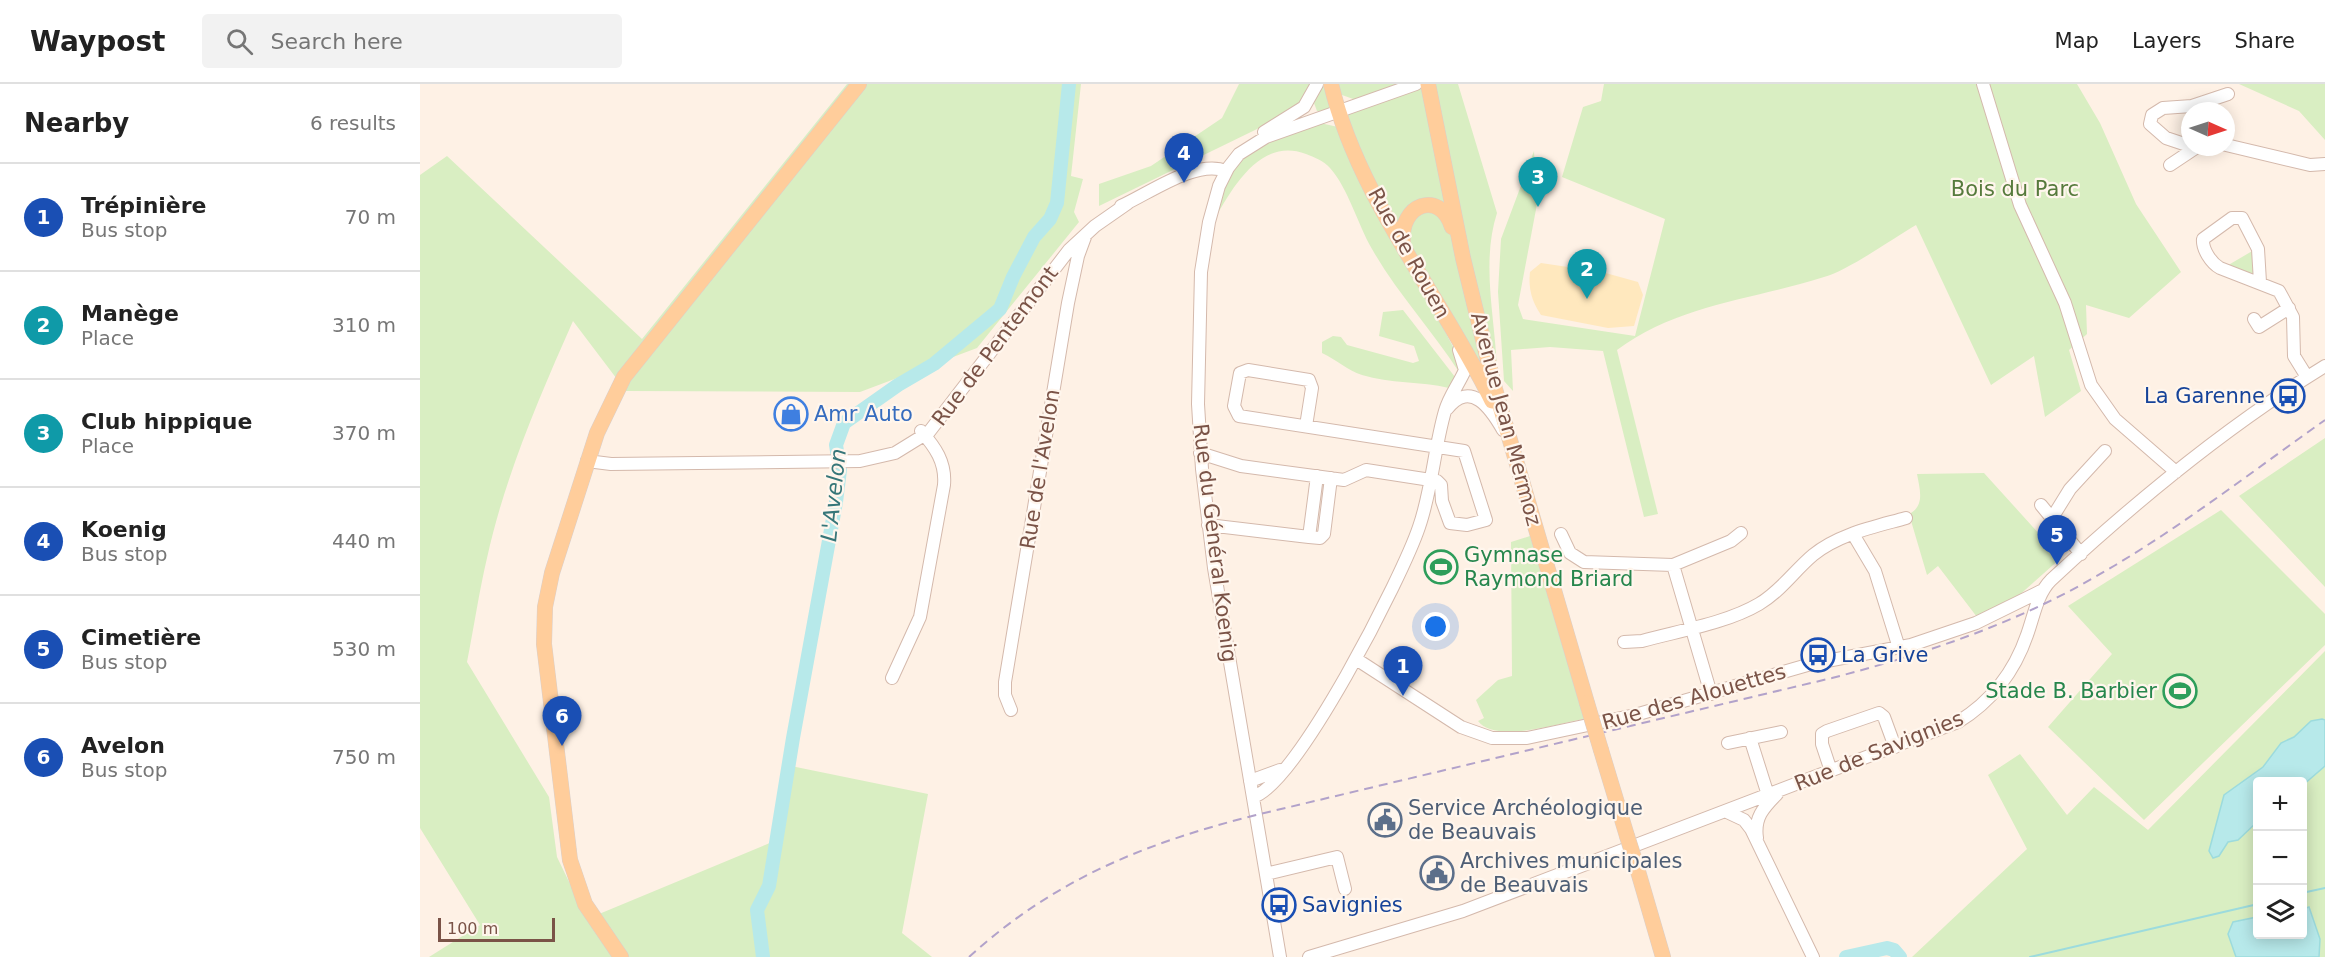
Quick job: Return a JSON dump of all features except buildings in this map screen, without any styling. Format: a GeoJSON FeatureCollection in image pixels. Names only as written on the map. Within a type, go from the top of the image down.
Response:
{"type":"FeatureCollection","features":[{"type":"Feature","properties":{"kind":"main road"},"geometry":{"type":"LineString","coordinates":[[621,957],[585,904],[571,866],[544,644],[544,614],[550,579],[587,461],[611,399],[644,350],[859,84]]}},
{"type":"Feature","properties":{"kind":"main road","name":"Rue de Rouen"},"geometry":{"type":"LineString","coordinates":[[1331,84],[1339,112],[1359,163],[1486,390],[1512,451]]}},
{"type":"Feature","properties":{"kind":"main road","name":"Avenue Jean Mermoz"},"geometry":{"type":"LineString","coordinates":[[1428,84],[1463,258],[1512,451],[1663,957]]}},
{"type":"Feature","properties":{"kind":"main road"},"geometry":{"type":"LineString","coordinates":[[1403,244],[1403,228],[1407,216],[1418,207],[1432,206],[1443,211],[1448,218],[1463,258]]}},
{"type":"Feature","properties":{"kind":"street"},"geometry":{"type":"LineString","coordinates":[[1239,154],[1261,139],[1416,84]]}},
{"type":"Feature","properties":{"kind":"street"},"geometry":{"type":"LineString","coordinates":[[1983,84],[2023,213],[2066,303],[2095,392],[2115,419],[2176,472]]}},
{"type":"Feature","properties":{"kind":"street"},"geometry":{"type":"LineString","coordinates":[[1314,90],[1313,110],[1322,118]]}},
{"type":"Feature","properties":{"kind":"street"},"geometry":{"type":"LineString","coordinates":[[1223,176],[1253,139],[1300,110],[1314,90]]}},
{"type":"Feature","properties":{"kind":"street"},"geometry":{"type":"LineString","coordinates":[[2204,102],[2228,94]]}},
{"type":"Feature","properties":{"kind":"street"},"geometry":{"type":"LineString","coordinates":[[2181,107],[2163,108],[2152,115],[2150,124],[2159,134],[2181,143]]}},
{"type":"Feature","properties":{"kind":"street"},"geometry":{"type":"LineString","coordinates":[[2235,147],[2310,165],[2325,164]]}},
{"type":"Feature","properties":{"kind":"street"},"geometry":{"type":"LineString","coordinates":[[2170,165],[2184,156]]}},
{"type":"Feature","properties":{"kind":"street","name":"Rue de Pentemont"},"geometry":{"type":"LineString","coordinates":[[587,461],[612,464],[846,460],[878,454],[922,433],[1085,225],[1187,175],[1203,173],[1223,176]]}},
{"type":"Feature","properties":{"kind":"street","name":"Rue du Général Koenig"},"geometry":{"type":"LineString","coordinates":[[1223,176],[1209,222],[1201,272],[1198,404],[1200,453],[1208,525],[1280,957]]}},
{"type":"Feature","properties":{"kind":"street","name":"Rue de Pentemont"},"geometry":{"type":"LineString","coordinates":[[1058,260],[1090,230],[1128,203]]}},
{"type":"Feature","properties":{"kind":"street"},"geometry":{"type":"LineString","coordinates":[[2260,282],[2257,246],[2242,218],[2232,218],[2203,238],[2203,246],[2216,266],[2279,291],[2293,320],[2293,353],[2307,377]]}},
{"type":"Feature","properties":{"kind":"street","name":"Rue de l'Avelon"},"geometry":{"type":"LineString","coordinates":[[1011,710],[1005,695],[1005,682],[1068,303],[1080,248],[1090,230]]}},
{"type":"Feature","properties":{"kind":"street"},"geometry":{"type":"LineString","coordinates":[[1058,260],[1070,265],[1074,274]]}},
{"type":"Feature","properties":{"kind":"street"},"geometry":{"type":"LineString","coordinates":[[1058,260],[1067,279],[1068,303]]}},
{"type":"Feature","properties":{"kind":"street"},"geometry":{"type":"LineString","coordinates":[[2254,319],[2259,327],[2289,308]]}},
{"type":"Feature","properties":{"kind":"street"},"geometry":{"type":"LineString","coordinates":[[1253,797],[1264,791],[1326,711],[1379,617],[1413,544],[1421,521],[1444,415],[1465,366],[1449,324]]}},
{"type":"Feature","properties":{"kind":"street","name":"Rue de Savignies"},"geometry":{"type":"LineString","coordinates":[[1309,957],[1456,914],[1959,722],[1994,694],[2017,659],[2042,591],[2176,472],[2240,422],[2325,366]]}},
{"type":"Feature","properties":{"kind":"street"},"geometry":{"type":"LineString","coordinates":[[1200,453],[1241,466],[1348,480],[1366,470],[1430,480],[1441,484],[1442,501],[1451,524],[1467,525],[1486,520],[1466,453],[1437,445],[1306,426],[1237,415],[1234,406],[1240,373],[1248,370],[1309,380],[1312,388],[1306,426]]}},
{"type":"Feature","properties":{"kind":"street"},"geometry":{"type":"LineString","coordinates":[[1461,378],[1475,398],[1491,409],[1506,435]]}},
{"type":"Feature","properties":{"kind":"street"},"geometry":{"type":"LineString","coordinates":[[1444,415],[1450,405],[1458,400],[1475,398]]}},
{"type":"Feature","properties":{"kind":"street"},"geometry":{"type":"LineString","coordinates":[[892,678],[920,617],[944,484],[942,462],[922,433]]}},
{"type":"Feature","properties":{"kind":"street"},"geometry":{"type":"LineString","coordinates":[[2052,518],[2070,489],[2105,451]]}},
{"type":"Feature","properties":{"kind":"street"},"geometry":{"type":"LineString","coordinates":[[1309,537],[1317,476]]}},
{"type":"Feature","properties":{"kind":"street"},"geometry":{"type":"LineString","coordinates":[[1208,525],[1320,538],[1324,534],[1331,478]]}},
{"type":"Feature","properties":{"kind":"street"},"geometry":{"type":"LineString","coordinates":[[2041,505],[2081,554]]}},
{"type":"Feature","properties":{"kind":"street"},"geometry":{"type":"LineString","coordinates":[[1624,642],[1639,642],[1760,604],[1779,590],[1819,550],[1853,534],[1906,518]]}},
{"type":"Feature","properties":{"kind":"street"},"geometry":{"type":"LineString","coordinates":[[1561,534],[1570,553],[1584,562],[1673,565],[1731,541],[1741,534]]}},
{"type":"Feature","properties":{"kind":"street"},"geometry":{"type":"LineString","coordinates":[[1853,534],[1875,571],[1899,648]]}},
{"type":"Feature","properties":{"kind":"street"},"geometry":{"type":"LineString","coordinates":[[1673,565],[1711,694]]}},
{"type":"Feature","properties":{"kind":"street","name":"Rue des Alouettes"},"geometry":{"type":"LineString","coordinates":[[1356,659],[1454,723],[1478,734],[1500,738],[1527,738],[1573,729],[1711,694],[1811,664],[1899,648],[1967,626],[2042,591]]}},
{"type":"Feature","properties":{"kind":"street"},"geometry":{"type":"LineString","coordinates":[[1832,771],[1821,740],[1822,734],[1827,730],[1879,713],[1884,717],[1895,747]]}},
{"type":"Feature","properties":{"kind":"street"},"geometry":{"type":"LineString","coordinates":[[1728,743],[1780,732]]}},
{"type":"Feature","properties":{"kind":"street"},"geometry":{"type":"LineString","coordinates":[[1750,738],[1768,795]]}},
{"type":"Feature","properties":{"kind":"street"},"geometry":{"type":"LineString","coordinates":[[1250,781],[1285,766]]}},
{"type":"Feature","properties":{"kind":"street"},"geometry":{"type":"LineString","coordinates":[[1760,848],[1756,834],[1758,818],[1782,790]]}},
{"type":"Feature","properties":{"kind":"street"},"geometry":{"type":"LineString","coordinates":[[1727,812],[1748,824],[1814,957]]}},
{"type":"Feature","properties":{"kind":"street"},"geometry":{"type":"LineString","coordinates":[[1266,874],[1337,857],[1345,890]]}},
{"type":"Feature","properties":{"kind":"green space"},"geometry":{"type":"Polygon","coordinates":[[[847,84],[1081,84],[1071,176],[1083,179],[1074,212],[1079,222],[977,348],[860,392],[626,391],[573,321],[536,408],[503,497],[484,571],[467,662],[549,797],[557,857],[587,919],[777,840],[791,766],[928,794],[902,933],[932,957],[429,957],[480,925],[420,828],[420,175],[447,156],[642,339],[847,84]]]}},
{"type":"Feature","properties":{"kind":"green space"},"geometry":{"type":"Polygon","coordinates":[[[1239,84],[1312,84],[1307,97],[1284,116],[1099,206],[1099,184],[1151,166],[1222,118],[1239,84]]]}},
{"type":"Feature","properties":{"kind":"green space"},"geometry":{"type":"Polygon","coordinates":[[[1321,84],[1327,84],[1333,111],[1317,111],[1314,103],[1321,84]]]}},
{"type":"Feature","properties":{"kind":"green space"},"geometry":{"type":"Polygon","coordinates":[[[1335,84],[1405,84],[1356,100],[1342,95],[1335,84]]]}},
{"type":"Feature","properties":{"kind":"green space"},"geometry":{"type":"Polygon","coordinates":[[[1432,84],[1458,84],[1497,213],[1492,232],[1489,271],[1497,369],[1492,364],[1432,84]]]}},
{"type":"Feature","properties":{"kind":"green space","name":"Bois du Parc"},"geometry":{"type":"Polygon","coordinates":[[[1604,84],[2077,84],[2100,123],[2136,204],[2181,272],[2129,318],[2086,305],[2087,334],[2069,350],[2081,391],[2045,417],[2034,356],[1991,385],[1916,225],[1858,261],[1824,277],[1717,305],[1665,322],[1617,350],[1658,514],[1644,517],[1603,351],[1550,347],[1511,350],[1513,391],[1504,381],[1498,292],[1501,239],[1534,151],[1537,204],[1518,305],[1523,319],[1635,336],[1665,219],[1562,177],[1583,107],[1601,101],[1604,84]]]}},
{"type":"Feature","properties":{"kind":"green space"},"geometry":{"type":"Polygon","coordinates":[[[2239,84],[2325,84],[2325,140],[2299,111],[2239,84]]]}},
{"type":"Feature","properties":{"kind":"green space"},"geometry":{"type":"Polygon","coordinates":[[[1422,86],[1448,210],[1439,204],[1399,227],[1360,154],[1344,115],[1422,86]]]}},
{"type":"Feature","properties":{"kind":"green space"},"geometry":{"type":"Polygon","coordinates":[[[1320,123],[1338,127],[1462,364],[1459,372],[1382,265],[1367,239],[1348,196],[1336,176],[1322,161],[1290,150],[1261,159],[1238,182],[1213,222],[1226,182],[1233,169],[1243,159],[1266,143],[1320,123]]]}},
{"type":"Feature","properties":{"kind":"green space"},"geometry":{"type":"Polygon","coordinates":[[[1422,210],[1439,212],[1451,231],[1484,372],[1408,242],[1407,226],[1422,210]]]}},
{"type":"Feature","properties":{"kind":"green space"},"geometry":{"type":"Polygon","coordinates":[[[2254,250],[2255,277],[2225,267],[2254,250]]]}},
{"type":"Feature","properties":{"kind":"green space"},"geometry":{"type":"Polygon","coordinates":[[[1403,310],[1455,377],[1449,388],[1383,380],[1362,375],[1322,353],[1322,342],[1333,336],[1341,337],[1347,345],[1413,363],[1419,361],[1414,346],[1379,336],[1383,312],[1403,310]]]}},
{"type":"Feature","properties":{"kind":"green space"},"geometry":{"type":"Polygon","coordinates":[[[2325,438],[2325,587],[2239,496],[2325,438]]]}},
{"type":"Feature","properties":{"kind":"green space"},"geometry":{"type":"Polygon","coordinates":[[[1984,473],[2061,558],[2016,598],[1977,617],[1938,566],[1927,575],[1909,514],[1917,507],[1920,497],[1917,474],[1984,473]]]}},
{"type":"Feature","properties":{"kind":"green space","name":"Stade B. Barbier"},"geometry":{"type":"Polygon","coordinates":[[[2221,510],[2325,614],[2325,645],[2144,820],[2048,727],[2112,654],[2068,606],[2221,510]]]}},
{"type":"Feature","properties":{"kind":"green space"},"geometry":{"type":"Polygon","coordinates":[[[1530,536],[1584,719],[1528,730],[1498,731],[1486,728],[1478,721],[1484,718],[1476,700],[1498,680],[1512,676],[1511,542],[1530,536]]]}},
{"type":"Feature","properties":{"kind":"green space"},"geometry":{"type":"Polygon","coordinates":[[[2325,651],[2325,957],[1912,957],[2027,849],[1988,775],[2020,754],[2067,815],[2094,787],[2148,830],[2325,651]]]}},
{"type":"Feature","properties":{"kind":"sand"},"geometry":{"type":"Polygon","coordinates":[[[1541,263],[1602,272],[1638,282],[1643,295],[1634,326],[1608,328],[1541,315],[1531,295],[1530,272],[1541,263]]]}},
{"type":"Feature","properties":{"kind":"water"},"geometry":{"type":"Polygon","coordinates":[[[2325,720],[2325,766],[2307,782],[2307,777],[2253,777],[2253,826],[2238,840],[2228,842],[2219,856],[2213,858],[2209,851],[2224,795],[2263,767],[2281,743],[2294,737],[2311,721],[2325,720]]]}},
{"type":"Feature","properties":{"kind":"water"},"geometry":{"type":"Polygon","coordinates":[[[2309,907],[2320,939],[2319,957],[2236,957],[2228,934],[2233,922],[2253,918],[2253,939],[2307,939],[2307,908],[2309,907]]]}},
{"type":"Feature","properties":{"kind":"waterway","name":"L'Avelon"},"geometry":{"type":"LineString","coordinates":[[763,957],[757,910],[769,886],[836,502],[840,470],[836,445],[844,423],[898,385],[934,364],[1000,309],[1013,277],[1034,237],[1050,219],[1057,203],[1069,84]]}},
{"type":"Feature","properties":{"kind":"waterway"},"geometry":{"type":"LineString","coordinates":[[2307,892],[2325,888]]}},
{"type":"Feature","properties":{"kind":"waterway"},"geometry":{"type":"LineString","coordinates":[[2030,957],[2253,905]]}},
{"type":"Feature","properties":{"kind":"waterway"},"geometry":{"type":"LineString","coordinates":[[1846,957],[1887,948],[1894,950],[1900,957]]}},
{"type":"Feature","properties":{"kind":"railway"},"geometry":{"type":"LineString","coordinates":[[969,957],[1001,930],[1068,885],[1103,867],[1176,838],[1256,815],[1832,678],[1900,659],[2000,624],[2064,594],[2125,559],[2184,521],[2325,420]]}},
{"type":"Feature","properties":{"kind":"place","name":"Koenig"},"geometry":{"type":"Point","coordinates":[1184,183]}},
{"type":"Feature","properties":{"kind":"place","name":"Club hippique"},"geometry":{"type":"Point","coordinates":[1538,207]}},
{"type":"Feature","properties":{"kind":"place","name":"Manège"},"geometry":{"type":"Point","coordinates":[1587,299]}},
{"type":"Feature","properties":{"kind":"place","name":"La Garenne"},"geometry":{"type":"Point","coordinates":[2288,396]}},
{"type":"Feature","properties":{"kind":"place","name":"Amr Auto"},"geometry":{"type":"Point","coordinates":[791,414]}},
{"type":"Feature","properties":{"kind":"place","name":"Cimetière"},"geometry":{"type":"Point","coordinates":[2057,565]}},
{"type":"Feature","properties":{"kind":"place","name":"Gymnase Raymond Briard"},"geometry":{"type":"Point","coordinates":[1441,567]}},
{"type":"Feature","properties":{"kind":"place","name":"La Grive"},"geometry":{"type":"Point","coordinates":[1818,655]}},
{"type":"Feature","properties":{"kind":"place","name":"Stade B. Barbier"},"geometry":{"type":"Point","coordinates":[2180,691]}},
{"type":"Feature","properties":{"kind":"place","name":"Trépinière"},"geometry":{"type":"Point","coordinates":[1403,696]}},
{"type":"Feature","properties":{"kind":"place","name":"Avelon"},"geometry":{"type":"Point","coordinates":[562,746]}},
{"type":"Feature","properties":{"kind":"place","name":"Service Archéologique de Beauvais"},"geometry":{"type":"Point","coordinates":[1385,820]}},
{"type":"Feature","properties":{"kind":"place","name":"Archives municipales de Beauvais"},"geometry":{"type":"Point","coordinates":[1437,873]}},
{"type":"Feature","properties":{"kind":"place","name":"Savignies"},"geometry":{"type":"Point","coordinates":[1279,905]}}]}
